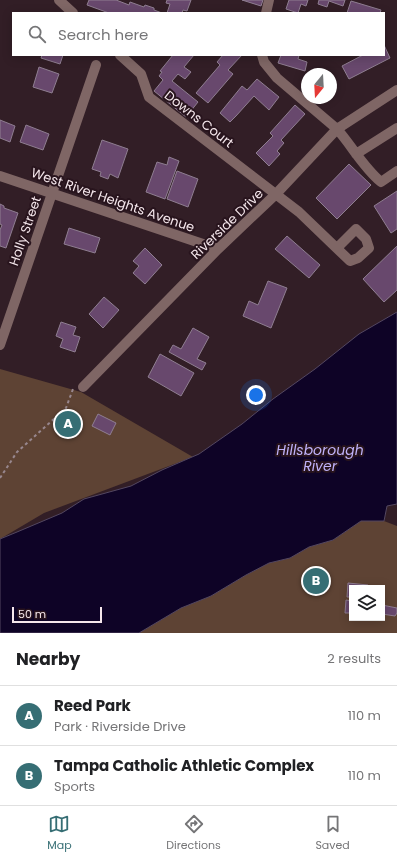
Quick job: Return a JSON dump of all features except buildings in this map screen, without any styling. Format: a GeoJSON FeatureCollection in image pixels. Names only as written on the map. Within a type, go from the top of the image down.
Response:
{"type":"FeatureCollection","features":[{"type":"Feature","properties":{"kind":"street"},"geometry":{"type":"LineString","coordinates":[[59,0],[72,12]]}},
{"type":"Feature","properties":{"kind":"street"},"geometry":{"type":"LineString","coordinates":[[266,12],[269,0]]}},
{"type":"Feature","properties":{"kind":"street","name":"Downs Court"},"geometry":{"type":"LineString","coordinates":[[121,56],[141,74],[149,97],[299,212],[337,248]]}},
{"type":"Feature","properties":{"kind":"street"},"geometry":{"type":"LineString","coordinates":[[262,56],[264,62],[277,78],[345,138],[356,154],[380,182],[397,171]]}},
{"type":"Feature","properties":{"kind":"street","name":"Holly Street"},"geometry":{"type":"LineString","coordinates":[[0,345],[96,64]]}},
{"type":"Feature","properties":{"kind":"street","name":"Riverside Drive"},"geometry":{"type":"LineString","coordinates":[[83,387],[218,249],[276,194],[336,129],[397,90]]}},
{"type":"Feature","properties":{"kind":"street"},"geometry":{"type":"LineString","coordinates":[[356,154],[397,128]]}},
{"type":"Feature","properties":{"kind":"street","name":"West River Heights Avenue"},"geometry":{"type":"LineString","coordinates":[[0,176],[218,249]]}},
{"type":"Feature","properties":{"kind":"path"},"geometry":{"type":"LineString","coordinates":[[0,478],[17,452],[66,408],[72,389],[83,387]]}},
{"type":"Feature","properties":{"kind":"shaded area"},"geometry":{"type":"Polygon","coordinates":[[[0,369],[81,392],[193,457],[44,513],[0,539],[0,369]]]}},
{"type":"Feature","properties":{"kind":"shaded area"},"geometry":{"type":"Polygon","coordinates":[[[361,521],[384,521],[397,526],[397,633],[139,633],[181,608],[211,596],[269,563],[290,558],[309,547],[333,540],[361,521]]]}},
{"type":"Feature","properties":{"kind":"water","name":"Hillsborough River"},"geometry":{"type":"Polygon","coordinates":[[[397,312],[397,504],[387,506],[384,521],[361,521],[333,540],[309,547],[290,558],[269,563],[211,596],[181,608],[139,633],[0,633],[0,539],[62,513],[84,499],[131,486],[162,470],[199,454],[242,424],[359,334],[397,312]]]}},
{"type":"Feature","properties":{"kind":"place","name":"Reed Park"},"geometry":{"type":"Point","coordinates":[68,424]}},
{"type":"Feature","properties":{"kind":"place","name":"Tampa Catholic Athletic Complex"},"geometry":{"type":"Point","coordinates":[316,581]}}]}
